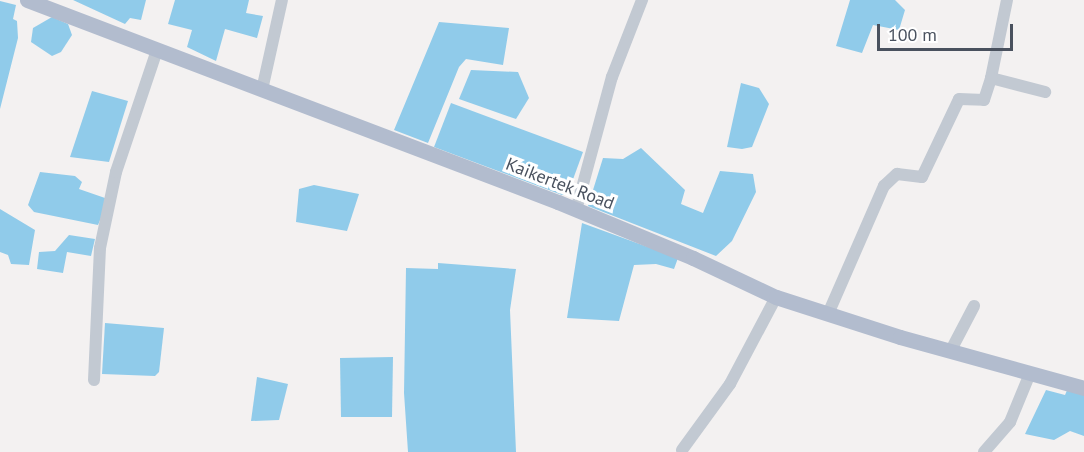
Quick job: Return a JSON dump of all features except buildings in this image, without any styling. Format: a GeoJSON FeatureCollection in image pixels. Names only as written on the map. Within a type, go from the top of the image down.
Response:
{"type":"FeatureCollection","features":[{"type":"Feature","properties":{"kind":"main road","name":"Kaikertek Road"},"geometry":{"type":"LineString","coordinates":[[27,0],[576,210],[776,297],[1029,376],[1084,388]]}},
{"type":"Feature","properties":{"kind":"street"},"geometry":{"type":"LineString","coordinates":[[262,90],[282,0]]}},
{"type":"Feature","properties":{"kind":"street"},"geometry":{"type":"LineString","coordinates":[[576,210],[612,77],[642,0]]}},
{"type":"Feature","properties":{"kind":"street"},"geometry":{"type":"LineString","coordinates":[[828,314],[884,186],[897,174],[922,177],[959,99],[984,100],[991,78],[1007,0]]}},
{"type":"Feature","properties":{"kind":"street"},"geometry":{"type":"LineString","coordinates":[[94,380],[100,248],[116,172],[157,50]]}},
{"type":"Feature","properties":{"kind":"street"},"geometry":{"type":"LineString","coordinates":[[991,78],[1045,92]]}},
{"type":"Feature","properties":{"kind":"street"},"geometry":{"type":"LineString","coordinates":[[682,450],[730,384],[776,297]]}},
{"type":"Feature","properties":{"kind":"street"},"geometry":{"type":"LineString","coordinates":[[950,352],[974,306]]}},
{"type":"Feature","properties":{"kind":"street"},"geometry":{"type":"LineString","coordinates":[[984,452],[1010,422],[1029,376]]}},
{"type":"Feature","properties":{"kind":"water"},"geometry":{"type":"Polygon","coordinates":[[[73,0],[146,0],[141,20],[130,18],[125,24],[73,0]]]}},
{"type":"Feature","properties":{"kind":"water"},"geometry":{"type":"Polygon","coordinates":[[[175,0],[249,0],[246,13],[263,16],[257,38],[225,29],[216,61],[187,47],[192,30],[168,24],[175,0]]]}},
{"type":"Feature","properties":{"kind":"water"},"geometry":{"type":"Polygon","coordinates":[[[850,0],[895,0],[905,10],[899,30],[873,25],[862,53],[836,46],[850,0]]]}},
{"type":"Feature","properties":{"kind":"water"},"geometry":{"type":"Polygon","coordinates":[[[0,1],[16,5],[13,19],[17,21],[18,38],[0,109],[0,1]]]}},
{"type":"Feature","properties":{"kind":"water"},"geometry":{"type":"Polygon","coordinates":[[[52,17],[68,24],[72,35],[61,52],[52,56],[31,42],[33,28],[52,17]]]}},
{"type":"Feature","properties":{"kind":"water"},"geometry":{"type":"Polygon","coordinates":[[[439,22],[509,28],[503,65],[466,59],[459,67],[428,143],[394,130],[439,22]]]}},
{"type":"Feature","properties":{"kind":"water"},"geometry":{"type":"Polygon","coordinates":[[[471,70],[518,72],[529,98],[516,119],[459,99],[471,70]]]}},
{"type":"Feature","properties":{"kind":"water"},"geometry":{"type":"Polygon","coordinates":[[[741,83],[759,88],[769,104],[752,147],[742,149],[727,147],[741,83]]]}},
{"type":"Feature","properties":{"kind":"water"},"geometry":{"type":"Polygon","coordinates":[[[92,91],[128,101],[109,162],[70,157],[92,91]]]}},
{"type":"Feature","properties":{"kind":"water"},"geometry":{"type":"Polygon","coordinates":[[[451,103],[583,152],[568,193],[562,195],[434,147],[451,103]]]}},
{"type":"Feature","properties":{"kind":"water"},"geometry":{"type":"Polygon","coordinates":[[[641,148],[685,190],[681,204],[703,213],[720,171],[753,174],[756,192],[732,241],[716,256],[588,206],[603,158],[623,159],[641,148]]]}},
{"type":"Feature","properties":{"kind":"water"},"geometry":{"type":"Polygon","coordinates":[[[40,172],[75,176],[82,182],[79,189],[105,198],[107,204],[98,225],[34,212],[28,205],[40,172]]]}},
{"type":"Feature","properties":{"kind":"water"},"geometry":{"type":"Polygon","coordinates":[[[314,185],[359,194],[347,231],[296,222],[299,189],[314,185]]]}},
{"type":"Feature","properties":{"kind":"water"},"geometry":{"type":"Polygon","coordinates":[[[0,209],[35,230],[29,265],[11,264],[8,255],[0,252],[0,209]]]}},
{"type":"Feature","properties":{"kind":"water"},"geometry":{"type":"Polygon","coordinates":[[[582,223],[678,258],[674,269],[656,264],[634,265],[619,321],[567,318],[582,223]]]}},
{"type":"Feature","properties":{"kind":"water"},"geometry":{"type":"Polygon","coordinates":[[[69,235],[95,239],[91,256],[67,252],[63,273],[37,269],[39,252],[55,251],[69,235]]]}},
{"type":"Feature","properties":{"kind":"water"},"geometry":{"type":"Polygon","coordinates":[[[438,263],[516,269],[510,310],[516,452],[408,452],[404,393],[406,268],[438,269],[438,263]]]}},
{"type":"Feature","properties":{"kind":"water"},"geometry":{"type":"Polygon","coordinates":[[[105,323],[164,328],[159,372],[155,376],[102,374],[105,323]]]}},
{"type":"Feature","properties":{"kind":"water"},"geometry":{"type":"Polygon","coordinates":[[[393,357],[392,417],[341,417],[340,358],[393,357]]]}},
{"type":"Feature","properties":{"kind":"water"},"geometry":{"type":"Polygon","coordinates":[[[257,377],[288,384],[279,420],[251,421],[257,377]]]}},
{"type":"Feature","properties":{"kind":"water"},"geometry":{"type":"Polygon","coordinates":[[[1068,388],[1084,392],[1084,436],[1070,431],[1054,440],[1025,434],[1046,390],[1065,395],[1068,388]]]}}]}
